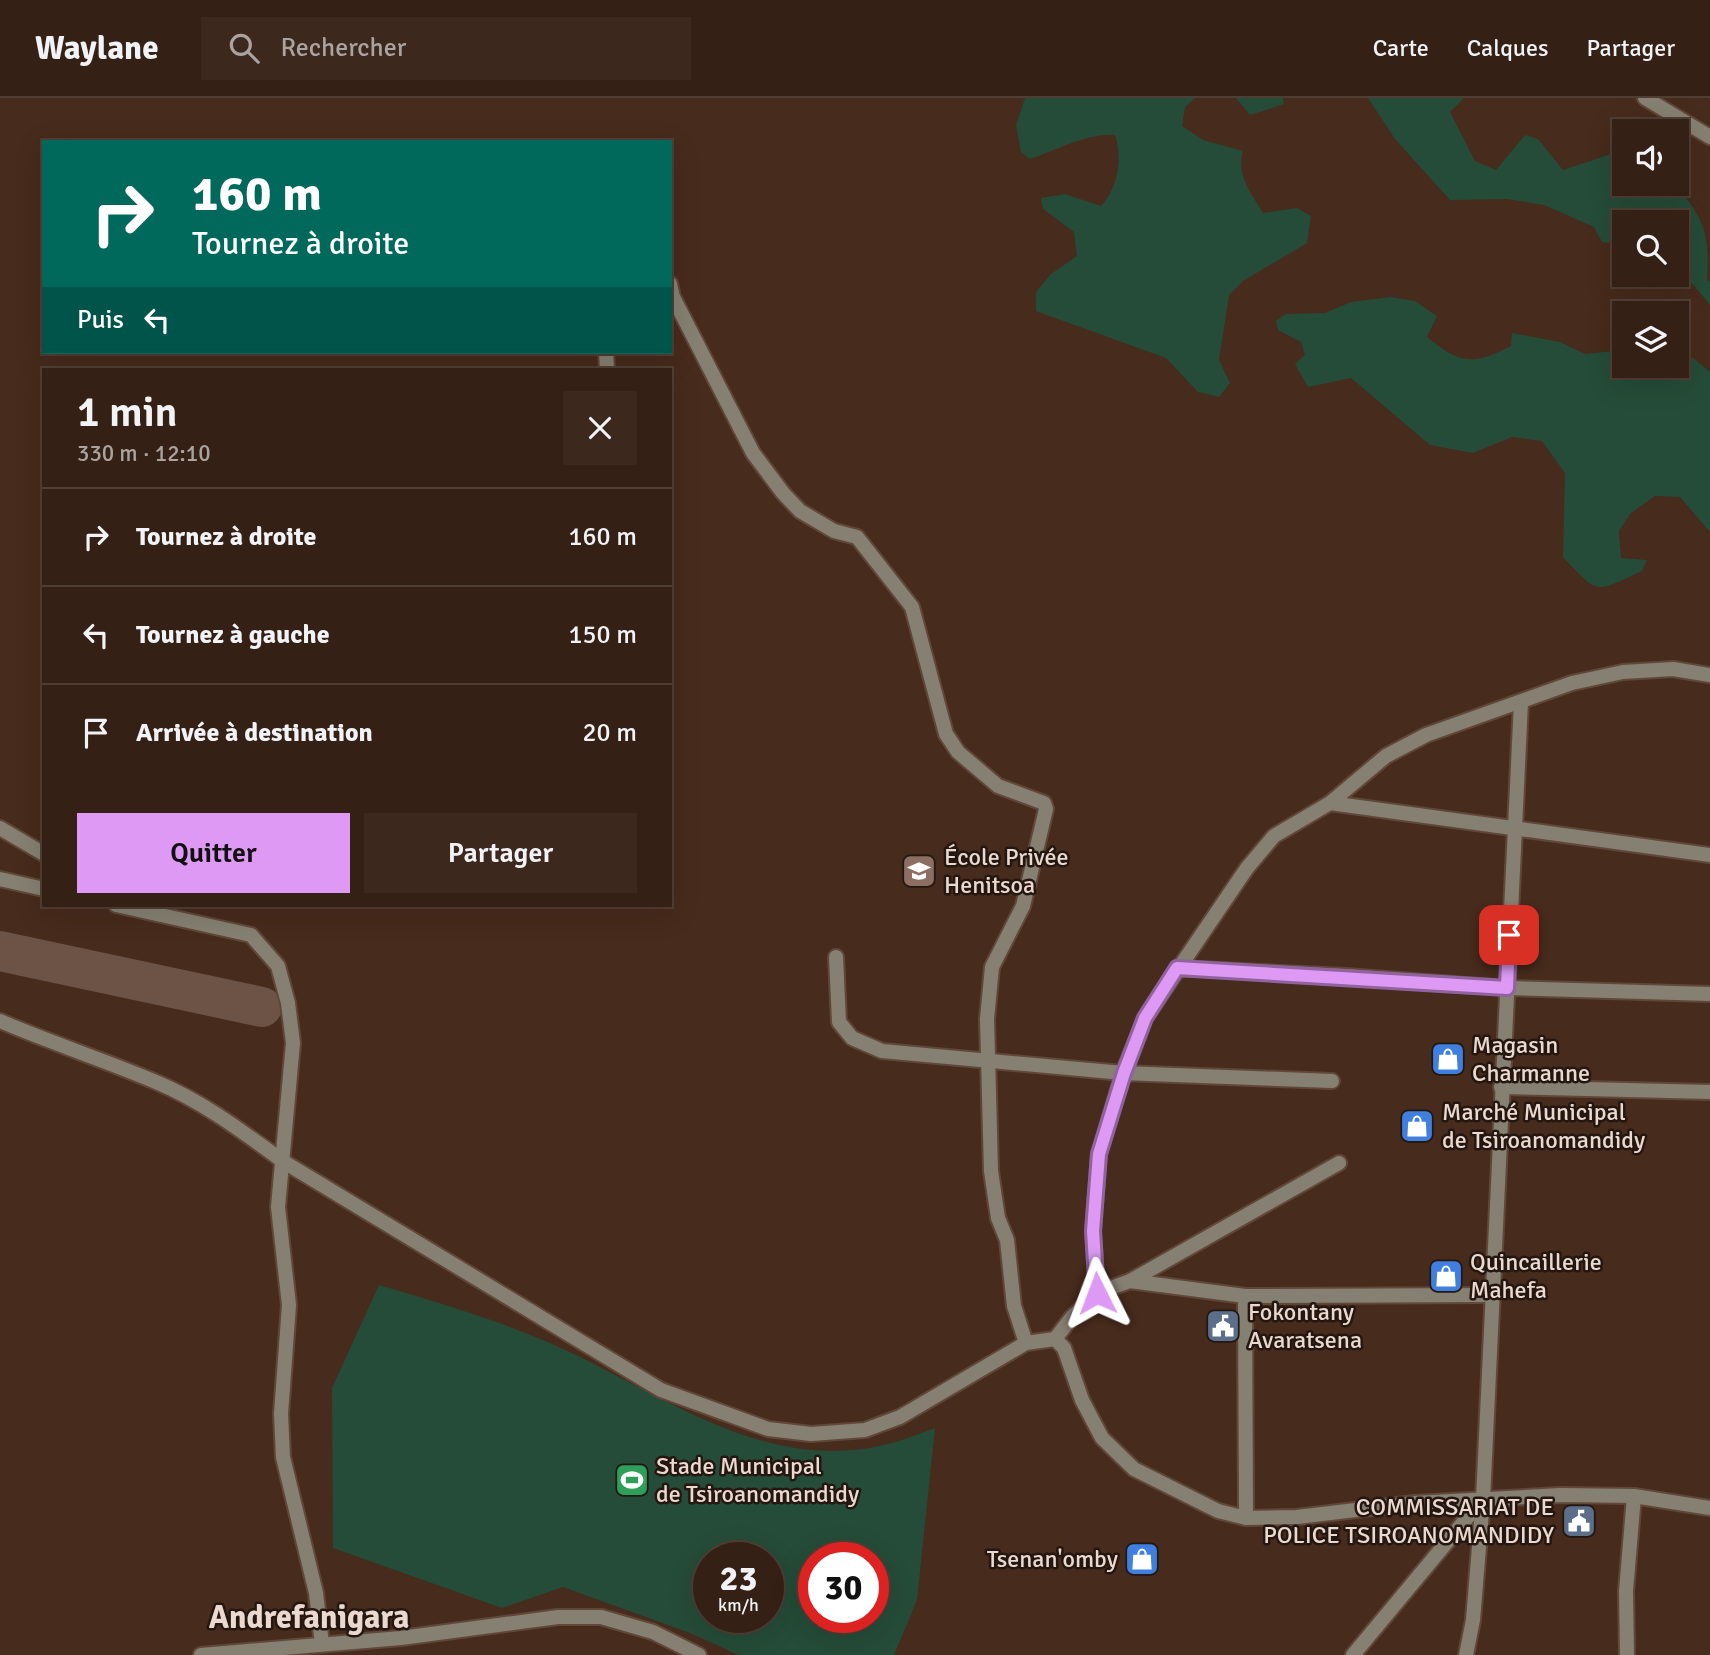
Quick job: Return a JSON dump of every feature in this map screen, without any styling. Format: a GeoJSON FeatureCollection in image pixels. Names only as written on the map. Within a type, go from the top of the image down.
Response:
{"type":"FeatureCollection","features":[{"type":"Feature","properties":{"kind":"street"},"geometry":{"type":"LineString","coordinates":[[1645,98],[1710,138]]}},
{"type":"Feature","properties":{"kind":"street"},"geometry":{"type":"LineString","coordinates":[[672,293],[753,453],[800,511],[834,531],[857,537],[912,607],[946,734],[958,752],[998,786],[1044,803],[1046,808],[1023,906],[992,967],[986,1019],[991,1171],[998,1218],[1007,1240],[1014,1306],[1026,1343]]}},
{"type":"Feature","properties":{"kind":"street"},"geometry":{"type":"LineString","coordinates":[[1097,1293],[1093,1231],[1099,1154],[1124,1073],[1145,1018],[1247,868],[1274,836],[1330,803],[1386,755],[1426,735],[1572,683],[1623,672],[1673,669],[1710,675]]}},
{"type":"Feature","properties":{"kind":"street"},"geometry":{"type":"LineString","coordinates":[[1466,1655],[1473,1620],[1483,1499],[1521,702]]}},
{"type":"Feature","properties":{"kind":"street"},"geometry":{"type":"LineString","coordinates":[[1330,803],[1710,855]]}},
{"type":"Feature","properties":{"kind":"street"},"geometry":{"type":"LineString","coordinates":[[0,828],[42,852]]}},
{"type":"Feature","properties":{"kind":"street"},"geometry":{"type":"LineString","coordinates":[[0,879],[42,889]]}},
{"type":"Feature","properties":{"kind":"street"},"geometry":{"type":"LineString","coordinates":[[125,907],[251,935],[278,966],[288,1003],[293,1043],[278,1207],[289,1305],[281,1414],[283,1457],[316,1593],[322,1644]]}},
{"type":"Feature","properties":{"kind":"street"},"geometry":{"type":"LineString","coordinates":[[836,957],[839,1022],[852,1038],[882,1051],[1124,1073],[1332,1081]]}},
{"type":"Feature","properties":{"kind":"street"},"geometry":{"type":"LineString","coordinates":[[1177,968],[1507,988],[1710,994]]}},
{"type":"Feature","properties":{"kind":"street"},"geometry":{"type":"LineString","coordinates":[[0,1021],[72,1052],[158,1082],[229,1122],[284,1162],[661,1390],[768,1429],[811,1434],[865,1430],[900,1417],[1026,1343],[1055,1339],[1072,1317],[1097,1293],[1130,1281],[1339,1163]]}},
{"type":"Feature","properties":{"kind":"street"},"geometry":{"type":"LineString","coordinates":[[1501,1087],[1710,1092]]}},
{"type":"Feature","properties":{"kind":"street"},"geometry":{"type":"LineString","coordinates":[[1130,1281],[1245,1296],[1493,1295]]}},
{"type":"Feature","properties":{"kind":"street"},"geometry":{"type":"LineString","coordinates":[[1245,1296],[1246,1518]]}},
{"type":"Feature","properties":{"kind":"street"},"geometry":{"type":"LineString","coordinates":[[1055,1339],[1064,1349],[1082,1400],[1102,1438],[1134,1469],[1218,1511],[1246,1518],[1297,1517],[1483,1499],[1561,1495],[1634,1496],[1710,1508]]}},
{"type":"Feature","properties":{"kind":"street"},"geometry":{"type":"LineString","coordinates":[[1627,1655],[1626,1591],[1634,1496]]}},
{"type":"Feature","properties":{"kind":"street"},"geometry":{"type":"LineString","coordinates":[[1353,1655],[1483,1499]]}},
{"type":"Feature","properties":{"kind":"street"},"geometry":{"type":"LineString","coordinates":[[201,1655],[401,1638],[558,1617],[601,1617],[653,1632],[699,1655]]}},
{"type":"Feature","properties":{"kind":"green space"},"geometry":{"type":"Polygon","coordinates":[[[1025,98],[1195,98],[1185,107],[1182,126],[1203,140],[1243,151],[1243,176],[1263,213],[1297,208],[1311,216],[1307,243],[1243,281],[1229,295],[1219,360],[1230,383],[1219,397],[1198,392],[1166,358],[1036,311],[1036,292],[1051,274],[1077,256],[1074,232],[1043,209],[1041,198],[1065,194],[1101,206],[1115,182],[1119,154],[1115,135],[1104,135],[1083,139],[1030,159],[1021,152],[1016,125],[1025,98]]]}},
{"type":"Feature","properties":{"kind":"green space"},"geometry":{"type":"Polygon","coordinates":[[[1236,98],[1283,98],[1284,104],[1250,115],[1236,98]]]}},
{"type":"Feature","properties":{"kind":"green space"},"geometry":{"type":"Polygon","coordinates":[[[1368,98],[1464,98],[1450,112],[1475,161],[1496,170],[1525,135],[1538,139],[1563,170],[1612,154],[1612,196],[1684,196],[1692,206],[1706,238],[1710,305],[1689,280],[1689,210],[1612,210],[1612,240],[1609,243],[1602,242],[1594,227],[1544,205],[1507,199],[1450,200],[1395,139],[1368,98]]]}},
{"type":"Feature","properties":{"kind":"green space"},"geometry":{"type":"Polygon","coordinates":[[[1390,297],[1415,301],[1437,316],[1427,337],[1449,353],[1467,359],[1486,357],[1511,346],[1512,333],[1560,342],[1585,354],[1612,351],[1612,378],[1689,378],[1689,358],[1693,358],[1710,372],[1710,532],[1680,497],[1655,496],[1630,514],[1619,531],[1621,558],[1647,560],[1642,571],[1606,587],[1598,587],[1584,579],[1563,557],[1565,473],[1542,441],[1512,437],[1473,453],[1430,445],[1351,378],[1308,387],[1295,364],[1305,355],[1301,342],[1278,330],[1276,321],[1286,314],[1325,313],[1351,302],[1390,297]]]}},
{"type":"Feature","properties":{"kind":"green space","name":"Stade Municipal de Tsiroanomandidy"},"geometry":{"type":"Polygon","coordinates":[[[379,1285],[529,1334],[670,1404],[752,1438],[795,1448],[839,1451],[884,1445],[935,1428],[917,1600],[894,1655],[739,1655],[690,1633],[563,1587],[502,1608],[333,1548],[332,1388],[379,1285]]]}},
{"type":"Feature","properties":{"kind":"taxiway"},"geometry":{"type":"LineString","coordinates":[[0,951],[262,1007]]}},
{"type":"Feature","properties":{"kind":"place","name":"École Privée Henitsoa"},"geometry":{"type":"Point","coordinates":[919,871]}},
{"type":"Feature","properties":{"kind":"place","name":"Magasin Charmanne"},"geometry":{"type":"Point","coordinates":[1448,1059]}},
{"type":"Feature","properties":{"kind":"place","name":"Marché Municipal de Tsiroanomandidy"},"geometry":{"type":"Point","coordinates":[1417,1126]}},
{"type":"Feature","properties":{"kind":"place","name":"Quincaillerie Mahefa"},"geometry":{"type":"Point","coordinates":[1446,1276]}},
{"type":"Feature","properties":{"kind":"place","name":"Fokontany Avaratsena"},"geometry":{"type":"Point","coordinates":[1223,1326]}},
{"type":"Feature","properties":{"kind":"place","name":"Stade Municipal de Tsiroanomandidy"},"geometry":{"type":"Point","coordinates":[632,1480]}},
{"type":"Feature","properties":{"kind":"place","name":"COMMISSARIAT DE POLICE TSIROANOMANDIDY"},"geometry":{"type":"Point","coordinates":[1579,1521]}},
{"type":"Feature","properties":{"kind":"place","name":"Tsenan'omby"},"geometry":{"type":"Point","coordinates":[1142,1559]}},
{"type":"Feature","properties":{"kind":"district","name":"Andrefanigara"},"geometry":{"type":"Point","coordinates":[309,1617]}},
{"type":"Feature","properties":{"kind":"route"},"geometry":{"type":"LineString","coordinates":[[1097,1293],[1093,1231],[1099,1154],[1124,1073],[1145,1018],[1177,968],[1346,976],[1507,988],[1509,935]]}}]}
